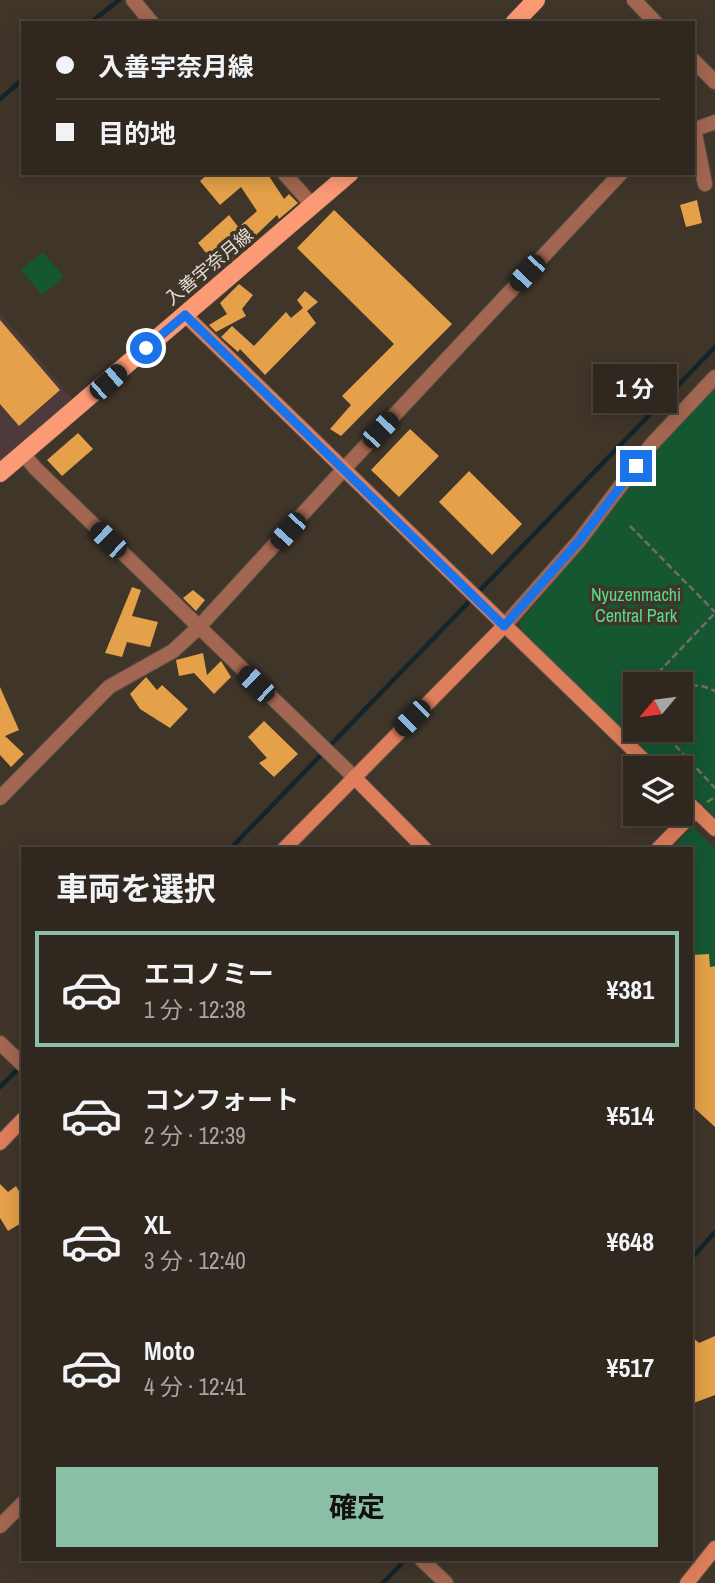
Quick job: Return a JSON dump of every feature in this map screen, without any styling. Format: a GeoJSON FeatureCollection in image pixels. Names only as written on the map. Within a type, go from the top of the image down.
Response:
{"type":"FeatureCollection","features":[{"type":"Feature","properties":{"kind":"main road"},"geometry":{"type":"LineString","coordinates":[[516,21],[536,0]]}},
{"type":"Feature","properties":{"kind":"main road","name":"入善宇奈月線"},"geometry":{"type":"LineString","coordinates":[[0,473],[348,175]]}},
{"type":"Feature","properties":{"kind":"street"},"geometry":{"type":"LineString","coordinates":[[132,0],[150,21]]}},
{"type":"Feature","properties":{"kind":"street"},"geometry":{"type":"LineString","coordinates":[[634,0],[654,21]]}},
{"type":"Feature","properties":{"kind":"street"},"geometry":{"type":"LineString","coordinates":[[695,62],[715,82]]}},
{"type":"Feature","properties":{"kind":"street"},"geometry":{"type":"LineString","coordinates":[[695,130],[715,122]]}},
{"type":"Feature","properties":{"kind":"street"},"geometry":{"type":"LineString","coordinates":[[695,135],[705,184]]}},
{"type":"Feature","properties":{"kind":"street"},"geometry":{"type":"LineString","coordinates":[[286,175],[313,206]]}},
{"type":"Feature","properties":{"kind":"street"},"geometry":{"type":"LineString","coordinates":[[0,798],[109,687],[173,651],[198,628],[619,175]]}},
{"type":"Feature","properties":{"kind":"street"},"geometry":{"type":"LineString","coordinates":[[185,315],[639,756]]}},
{"type":"Feature","properties":{"kind":"street"},"geometry":{"type":"LineString","coordinates":[[286,847],[504,626],[579,541],[652,444],[715,376]]}},
{"type":"Feature","properties":{"kind":"street"},"geometry":{"type":"LineString","coordinates":[[23,453],[423,847]]}},
{"type":"Feature","properties":{"kind":"street"},"geometry":{"type":"LineString","coordinates":[[693,807],[715,829]]}},
{"type":"Feature","properties":{"kind":"street"},"geometry":{"type":"LineString","coordinates":[[659,847],[696,810]]}},
{"type":"Feature","properties":{"kind":"street"},"geometry":{"type":"LineString","coordinates":[[0,1042],[21,1063]]}},
{"type":"Feature","properties":{"kind":"street"},"geometry":{"type":"LineString","coordinates":[[0,1143],[21,1121]]}},
{"type":"Feature","properties":{"kind":"street"},"geometry":{"type":"LineString","coordinates":[[0,1526],[21,1505]]}},
{"type":"Feature","properties":{"kind":"street"},"geometry":{"type":"LineString","coordinates":[[687,1583],[715,1548]]}},
{"type":"Feature","properties":{"kind":"street"},"geometry":{"type":"LineString","coordinates":[[423,1561],[446,1583]]}},
{"type":"Feature","properties":{"kind":"path"},"geometry":{"type":"LineString","coordinates":[[631,526],[715,612],[659,672]]}},
{"type":"Feature","properties":{"kind":"path"},"geometry":{"type":"LineString","coordinates":[[693,684],[704,685],[715,691]]}},
{"type":"Feature","properties":{"kind":"path"},"geometry":{"type":"LineString","coordinates":[[673,742],[715,788]]}},
{"type":"Feature","properties":{"kind":"shaded area"},"geometry":{"type":"Polygon","coordinates":[[[0,313],[72,399],[0,461],[0,313]]]}},
{"type":"Feature","properties":{"kind":"green space"},"geometry":{"type":"Polygon","coordinates":[[[43,252],[64,277],[42,295],[21,270],[43,252]]]}},
{"type":"Feature","properties":{"kind":"green space","name":"Nyuzenmachi Central Park"},"geometry":{"type":"Polygon","coordinates":[[[715,386],[715,816],[693,795],[693,756],[651,756],[636,742],[693,742],[693,672],[623,672],[623,729],[521,633],[520,622],[608,516],[657,448],[715,386]]]}},
{"type":"Feature","properties":{"kind":"green space"},"geometry":{"type":"Polygon","coordinates":[[[692,827],[715,848],[715,966],[710,967],[709,955],[693,955],[693,847],[673,847],[692,827]]]}},
{"type":"Feature","properties":{"kind":"building"},"geometry":{"type":"Polygon","coordinates":[[[207,175],[268,175],[284,199],[289,194],[298,203],[279,219],[277,215],[252,239],[241,225],[257,211],[241,187],[220,205],[200,181],[207,175]]]}},
{"type":"Feature","properties":{"kind":"building"},"geometry":{"type":"Polygon","coordinates":[[[697,200],[702,223],[686,227],[680,205],[697,200]]]}},
{"type":"Feature","properties":{"kind":"building"},"geometry":{"type":"Polygon","coordinates":[[[334,210],[452,324],[341,436],[330,429],[351,405],[342,396],[394,344],[297,248],[334,210]]]}},
{"type":"Feature","properties":{"kind":"building"},"geometry":{"type":"Polygon","coordinates":[[[229,215],[243,233],[229,247],[236,255],[220,270],[198,243],[229,215]]]}},
{"type":"Feature","properties":{"kind":"building"},"geometry":{"type":"Polygon","coordinates":[[[239,284],[253,295],[242,309],[246,316],[216,332],[209,325],[227,314],[220,303],[239,284]]]}},
{"type":"Feature","properties":{"kind":"building"},"geometry":{"type":"Polygon","coordinates":[[[305,291],[318,302],[307,311],[316,323],[265,375],[240,349],[238,352],[221,337],[232,326],[254,346],[286,312],[291,318],[303,308],[297,300],[305,291]]]}},
{"type":"Feature","properties":{"kind":"building"},"geometry":{"type":"Polygon","coordinates":[[[0,320],[60,390],[19,426],[0,404],[0,320]]]}},
{"type":"Feature","properties":{"kind":"building"},"geometry":{"type":"Polygon","coordinates":[[[410,429],[439,456],[399,497],[371,470],[410,429]]]}},
{"type":"Feature","properties":{"kind":"building"},"geometry":{"type":"Polygon","coordinates":[[[78,433],[93,449],[62,476],[47,460],[78,433]]]}},
{"type":"Feature","properties":{"kind":"building"},"geometry":{"type":"Polygon","coordinates":[[[469,471],[522,524],[492,555],[439,502],[469,471]]]}},
{"type":"Feature","properties":{"kind":"building"},"geometry":{"type":"Polygon","coordinates":[[[132,587],[141,590],[132,616],[158,622],[150,647],[127,642],[122,657],[105,653],[132,587]]]}},
{"type":"Feature","properties":{"kind":"building"},"geometry":{"type":"Polygon","coordinates":[[[193,590],[205,600],[196,611],[183,598],[193,590]]]}},
{"type":"Feature","properties":{"kind":"building"},"geometry":{"type":"Polygon","coordinates":[[[203,653],[207,675],[221,661],[231,677],[214,694],[194,673],[179,676],[176,660],[203,653]]]}},
{"type":"Feature","properties":{"kind":"building"},"geometry":{"type":"Polygon","coordinates":[[[146,677],[157,690],[162,685],[188,709],[170,728],[140,709],[130,694],[146,677]]]}},
{"type":"Feature","properties":{"kind":"building"},"geometry":{"type":"Polygon","coordinates":[[[0,687],[19,730],[5,736],[24,754],[11,767],[0,755],[0,687]]]}},
{"type":"Feature","properties":{"kind":"building"},"geometry":{"type":"Polygon","coordinates":[[[264,721],[298,754],[274,777],[259,763],[267,758],[248,737],[264,721]]]}},
{"type":"Feature","properties":{"kind":"building"},"geometry":{"type":"Polygon","coordinates":[[[709,954],[710,967],[715,966],[715,1127],[693,1107],[693,955],[709,954]]]}},
{"type":"Feature","properties":{"kind":"building"},"geometry":{"type":"Polygon","coordinates":[[[0,1184],[8,1192],[16,1186],[21,1195],[21,1223],[8,1231],[0,1218],[0,1184]]]}},
{"type":"Feature","properties":{"kind":"building"},"geometry":{"type":"Polygon","coordinates":[[[715,1336],[715,1395],[693,1403],[693,1338],[699,1343],[715,1336]]]}},
{"type":"Feature","properties":{"kind":"waterway"},"geometry":{"type":"LineString","coordinates":[[93,21],[119,0]]}},
{"type":"Feature","properties":{"kind":"waterway"},"geometry":{"type":"LineString","coordinates":[[0,99],[21,81]]}},
{"type":"Feature","properties":{"kind":"waterway"},"geometry":{"type":"LineString","coordinates":[[232,847],[715,347]]}},
{"type":"Feature","properties":{"kind":"waterway"},"geometry":{"type":"LineString","coordinates":[[0,1087],[20,1067]]}},
{"type":"Feature","properties":{"kind":"waterway"},"geometry":{"type":"LineString","coordinates":[[693,1257],[715,1232]]}},
{"type":"Feature","properties":{"kind":"waterway"},"geometry":{"type":"LineString","coordinates":[[383,1583],[404,1561]]}},
{"type":"Feature","properties":{"kind":"route"},"geometry":{"type":"LineString","coordinates":[[146,348],[185,315],[504,626],[579,541],[636,466]]}}]}
